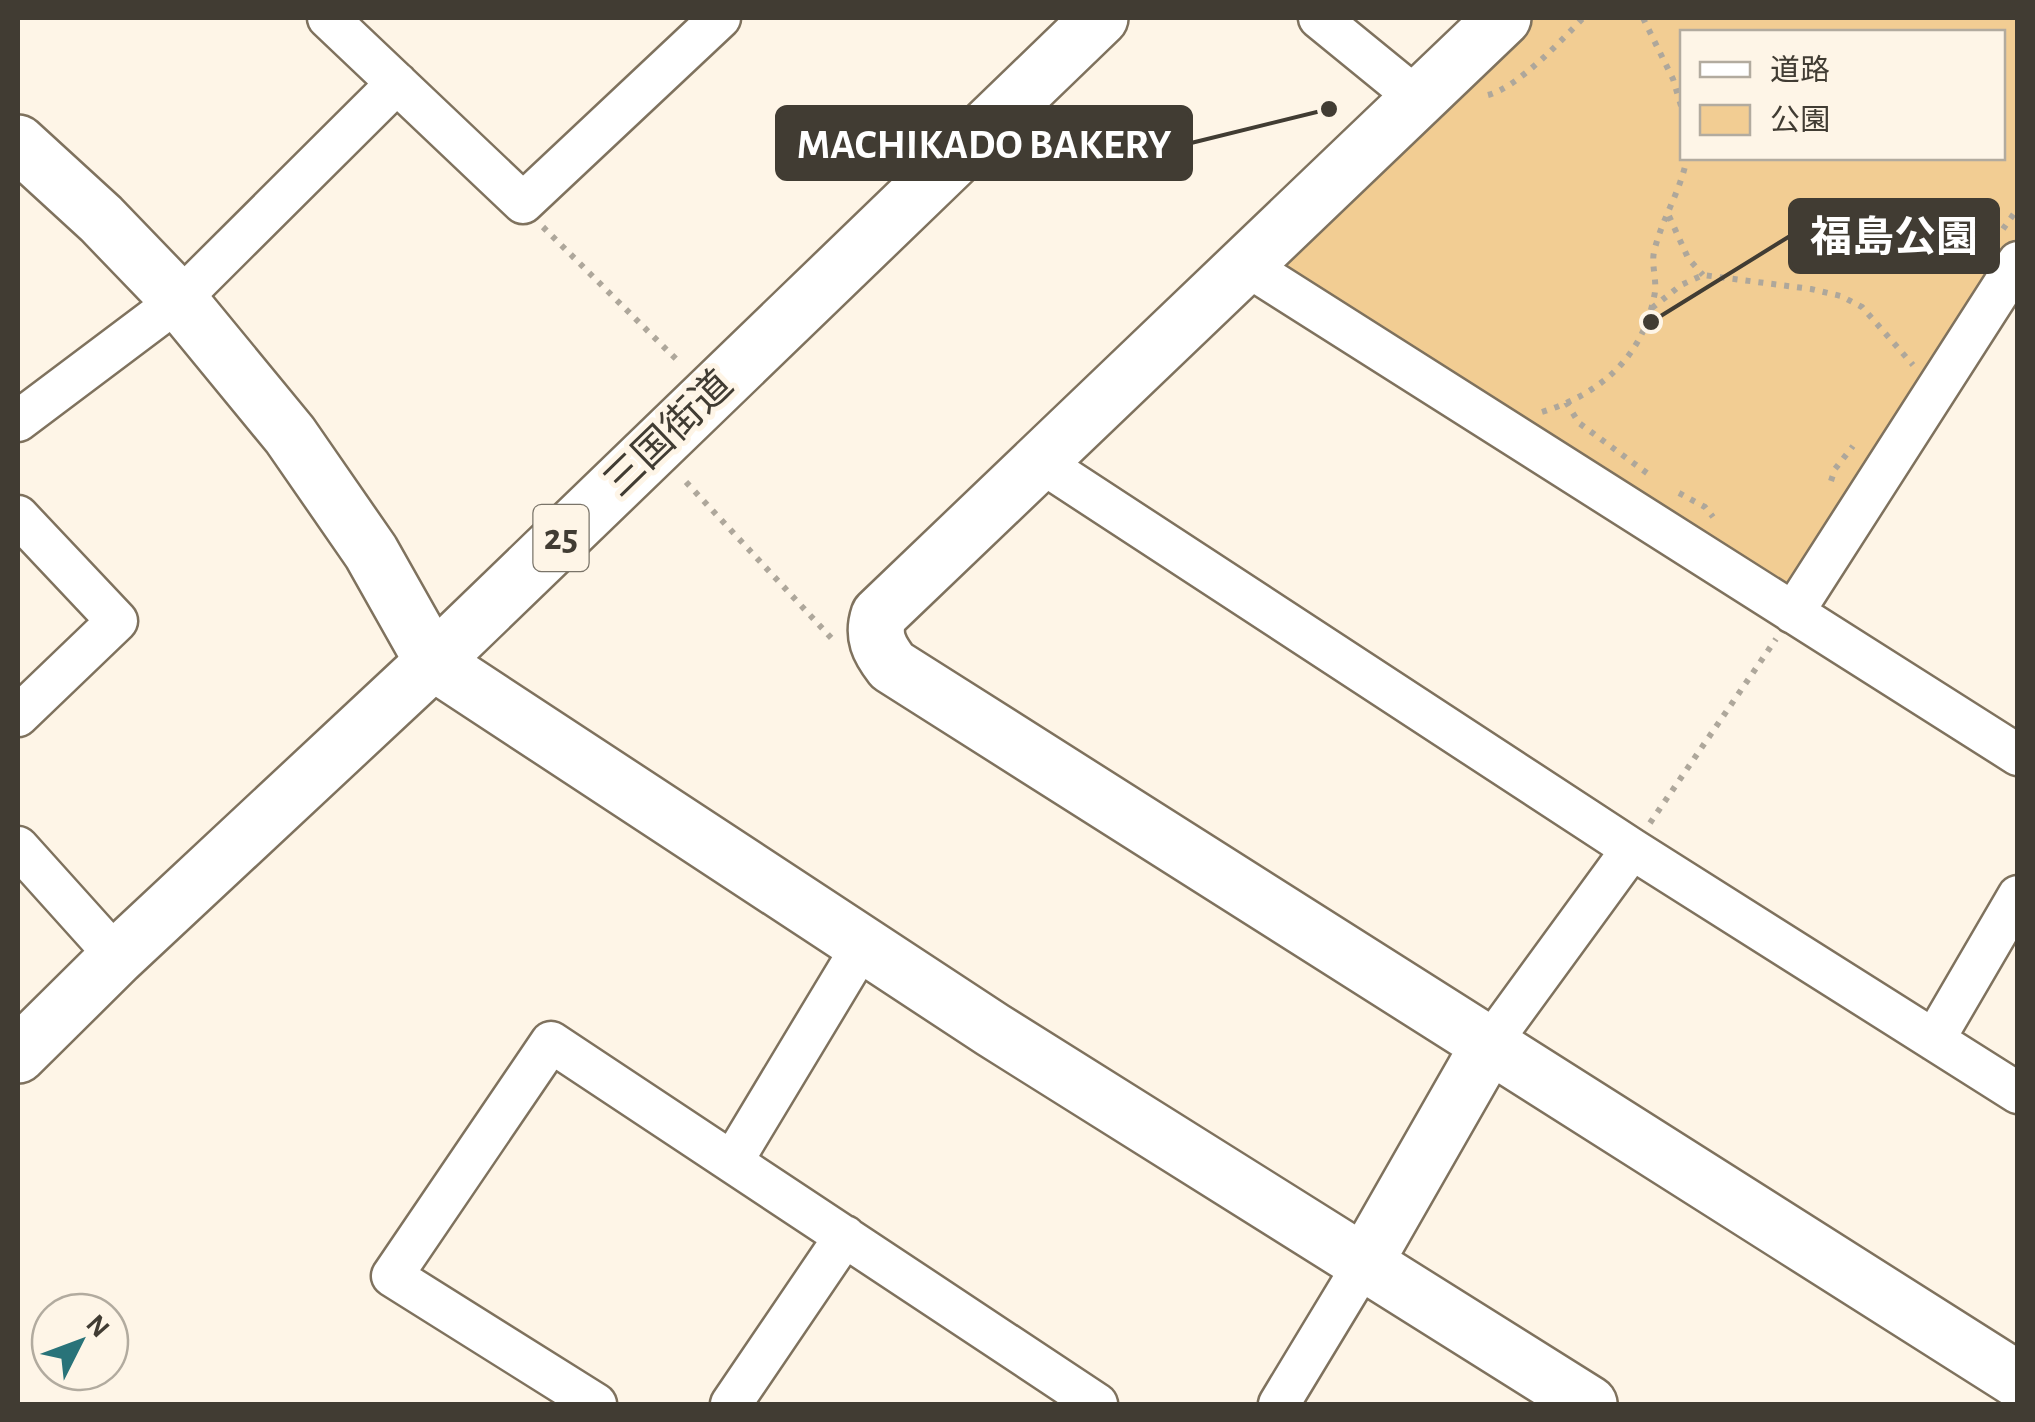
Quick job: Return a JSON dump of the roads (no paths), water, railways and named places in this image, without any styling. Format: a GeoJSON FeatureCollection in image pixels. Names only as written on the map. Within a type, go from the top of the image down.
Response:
{"type":"FeatureCollection","features":[{"type":"Feature","properties":{"kind":"street"},"geometry":{"type":"LineString","coordinates":[[328,18],[523,203],[720,18]]}},
{"type":"Feature","properties":{"kind":"street","name":"三国街道"},"geometry":{"type":"LineString","coordinates":[[18,1055],[116,958],[433,662],[1100,18]]}},
{"type":"Feature","properties":{"kind":"street"},"geometry":{"type":"LineString","coordinates":[[1319,18],[1418,98]]}},
{"type":"Feature","properties":{"kind":"street"},"geometry":{"type":"LineString","coordinates":[[1502,18],[880,614],[875,627],[878,647],[892,666],[2018,1380]]}},
{"type":"Feature","properties":{"kind":"street"},"geometry":{"type":"LineString","coordinates":[[18,421],[179,300],[397,83]]}},
{"type":"Feature","properties":{"kind":"street"},"geometry":{"type":"LineString","coordinates":[[18,142],[102,219],[179,300],[300,450],[371,552],[433,662],[993,1030],[1590,1404]]}},
{"type":"Feature","properties":{"kind":"street"},"geometry":{"type":"LineString","coordinates":[[1793,613],[2009,248]]}},
{"type":"Feature","properties":{"kind":"street"},"geometry":{"type":"LineString","coordinates":[[1244,264],[2018,755]]}},
{"type":"Feature","properties":{"kind":"street"},"geometry":{"type":"LineString","coordinates":[[1039,461],[1632,849],[2018,1093]]}},
{"type":"Feature","properties":{"kind":"street"},"geometry":{"type":"LineString","coordinates":[[18,516],[117,620],[18,716]]}},
{"type":"Feature","properties":{"kind":"street"},"geometry":{"type":"LineString","coordinates":[[18,847],[116,958]]}},
{"type":"Feature","properties":{"kind":"street"},"geometry":{"type":"LineString","coordinates":[[1279,1404],[1489,1045],[1632,849]]}},
{"type":"Feature","properties":{"kind":"street"},"geometry":{"type":"LineString","coordinates":[[1934,1040],[2018,896]]}},
{"type":"Feature","properties":{"kind":"street"},"geometry":{"type":"LineString","coordinates":[[732,1162],[864,943]]}},
{"type":"Feature","properties":{"kind":"street"},"geometry":{"type":"LineString","coordinates":[[596,1404],[392,1276],[551,1042],[1098,1404]]}},
{"type":"Feature","properties":{"kind":"street"},"geometry":{"type":"LineString","coordinates":[[731,1404],[844,1236]]}},
{"type":"Feature","properties":{"kind":"place","name":"MACHIKADO BAKERY"},"geometry":{"type":"Point","coordinates":[1329,109]}},
{"type":"Feature","properties":{"kind":"place","name":"福島公園"},"geometry":{"type":"Point","coordinates":[1651,322]}}]}
